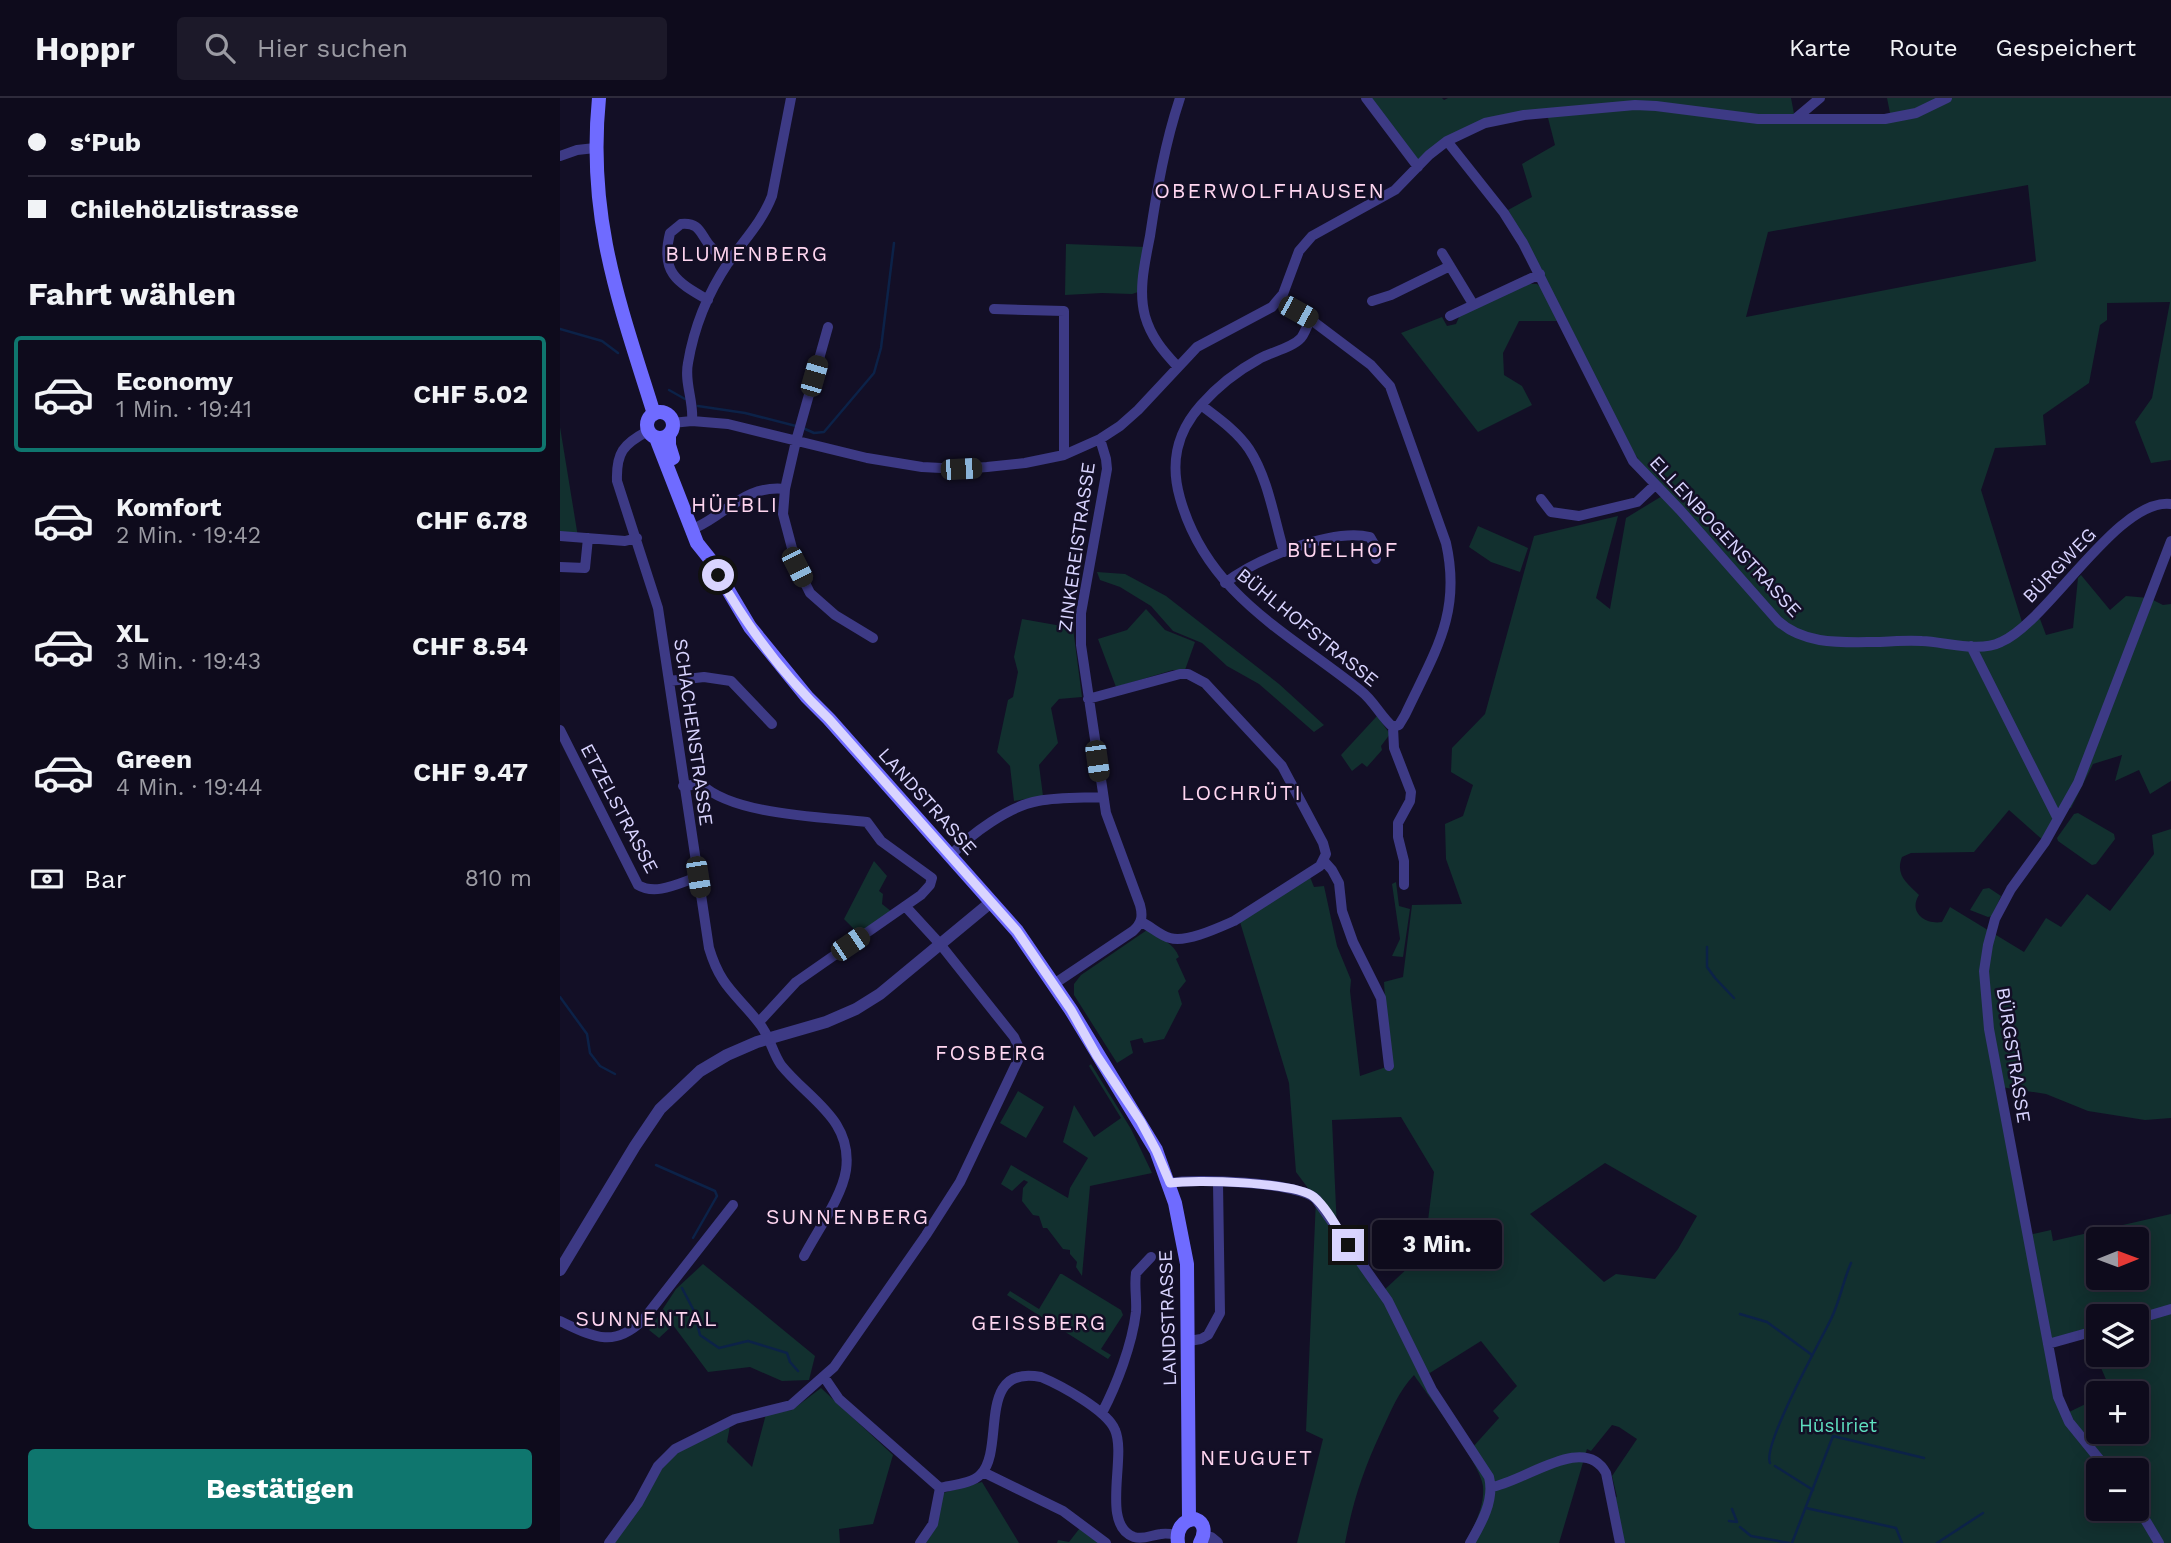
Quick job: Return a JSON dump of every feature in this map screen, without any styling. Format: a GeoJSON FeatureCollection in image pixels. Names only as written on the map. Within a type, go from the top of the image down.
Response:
{"type":"FeatureCollection","features":[{"type":"Feature","properties":{"kind":"main road"},"geometry":{"type":"LineString","coordinates":[[599,98],[595,148],[598,206],[612,279],[654,414]]}},
{"type":"Feature","properties":{"kind":"main road"},"geometry":{"type":"LineString","coordinates":[[654,414],[666,414],[661,432],[648,419],[654,414]]}},
{"type":"Feature","properties":{"kind":"main road","name":"LANDSTRASSE"},"geometry":{"type":"LineString","coordinates":[[661,432],[669,445],[709,558]]}},
{"type":"Feature","properties":{"kind":"main road","name":"LANDSTRASSE"},"geometry":{"type":"LineString","coordinates":[[661,432],[691,530],[750,627],[807,697],[1017,931],[1054,984],[1156,1150],[1170,1183],[1187,1264],[1189,1519]]}},
{"type":"Feature","properties":{"kind":"main road"},"geometry":{"type":"LineString","coordinates":[[1178,1539],[1182,1525],[1195,1518],[1203,1527],[1201,1539]]}},
{"type":"Feature","properties":{"kind":"street"},"geometry":{"type":"LineString","coordinates":[[692,412],[686,381],[694,335],[708,300],[729,262],[761,221],[772,196],[791,98]]}},
{"type":"Feature","properties":{"kind":"street"},"geometry":{"type":"LineString","coordinates":[[1177,366],[1163,351],[1150,329],[1143,303],[1142,284],[1167,143],[1180,98]]}},
{"type":"Feature","properties":{"kind":"street"},"geometry":{"type":"LineString","coordinates":[[1366,98],[1418,167]]}},
{"type":"Feature","properties":{"kind":"street"},"geometry":{"type":"LineString","coordinates":[[1795,119],[1820,98]]}},
{"type":"Feature","properties":{"kind":"street"},"geometry":{"type":"LineString","coordinates":[[661,432],[692,412],[738,425],[798,433],[906,465],[961,469],[1026,463],[1064,455],[1100,439],[1138,410],[1177,366],[1205,342],[1264,312],[1279,300],[1292,264],[1312,236],[1395,190],[1447,141],[1485,123],[1505,118],[1635,105],[1744,118],[1892,118],[1916,113],[1947,98]]}},
{"type":"Feature","properties":{"kind":"street","name":"ELLENBOGENSTRASSE"},"geometry":{"type":"LineString","coordinates":[[1447,141],[1523,243],[1633,461],[1778,621],[1795,634],[1823,640],[1919,641],[1971,646]]}},
{"type":"Feature","properties":{"kind":"street"},"geometry":{"type":"LineString","coordinates":[[560,156],[595,148]]}},
{"type":"Feature","properties":{"kind":"street"},"geometry":{"type":"LineString","coordinates":[[708,300],[674,278],[667,251],[670,233],[681,224],[697,226],[711,248],[729,262]]}},
{"type":"Feature","properties":{"kind":"street"},"geometry":{"type":"LineString","coordinates":[[1442,253],[1473,304]]}},
{"type":"Feature","properties":{"kind":"street"},"geometry":{"type":"LineString","coordinates":[[1372,301],[1391,295],[1450,266]]}},
{"type":"Feature","properties":{"kind":"street"},"geometry":{"type":"LineString","coordinates":[[1450,316],[1539,274]]}},
{"type":"Feature","properties":{"kind":"street"},"geometry":{"type":"LineString","coordinates":[[1279,300],[1310,318],[1371,365],[1390,386],[1446,543],[1451,565],[1451,598],[1446,626],[1405,715],[1399,725],[1393,727],[1394,748],[1411,792],[1410,801],[1398,823],[1398,837],[1404,861],[1404,885]]}},
{"type":"Feature","properties":{"kind":"street"},"geometry":{"type":"LineString","coordinates":[[994,309],[1064,311],[1064,455]]}},
{"type":"Feature","properties":{"kind":"street","name":"BÜHLHOFSTRASSE"},"geometry":{"type":"LineString","coordinates":[[1310,318],[1301,338],[1238,372],[1201,405],[1180,436],[1176,447],[1174,472],[1189,527],[1225,583],[1253,610],[1365,694],[1393,727]]}},
{"type":"Feature","properties":{"kind":"street"},"geometry":{"type":"LineString","coordinates":[[828,327],[798,433],[785,489],[783,514],[797,567],[810,593],[835,615],[873,638]]}},
{"type":"Feature","properties":{"kind":"street"},"geometry":{"type":"LineString","coordinates":[[1201,405],[1228,426],[1249,449],[1261,472],[1284,552]]}},
{"type":"Feature","properties":{"kind":"street","name":"SCHACHENSTRASSE"},"geometry":{"type":"LineString","coordinates":[[661,432],[624,448],[617,466],[617,481],[658,608],[709,948],[728,989],[759,1022],[782,1066],[831,1114],[845,1146],[847,1167],[842,1185],[804,1256]]}},
{"type":"Feature","properties":{"kind":"street","name":"ZINKEREISTRASSE"},"geometry":{"type":"LineString","coordinates":[[1100,439],[1107,459],[1107,469],[1080,620],[1081,645],[1103,797],[1112,831],[1140,905],[1141,922]]}},
{"type":"Feature","properties":{"kind":"street"},"geometry":{"type":"LineString","coordinates":[[1541,499],[1551,512],[1579,516],[1637,502],[1655,485]]}},
{"type":"Feature","properties":{"kind":"street"},"geometry":{"type":"LineString","coordinates":[[697,527],[741,497],[767,488],[785,489]]}},
{"type":"Feature","properties":{"kind":"street","name":"BÜRGWEG"},"geometry":{"type":"LineString","coordinates":[[1971,646],[1990,646],[2008,639],[2126,523],[2153,505],[2171,504]]}},
{"type":"Feature","properties":{"kind":"street"},"geometry":{"type":"LineString","coordinates":[[560,536],[625,541],[637,538]]}},
{"type":"Feature","properties":{"kind":"street"},"geometry":{"type":"LineString","coordinates":[[1225,583],[1251,566],[1284,552],[1332,539],[1370,537],[1376,559]]}},
{"type":"Feature","properties":{"kind":"street"},"geometry":{"type":"LineString","coordinates":[[560,567],[585,568],[588,538]]}},
{"type":"Feature","properties":{"kind":"street","name":"BÜRGSTRASSE"},"geometry":{"type":"LineString","coordinates":[[2098,1458],[2064,1414],[2058,1396],[1989,1029],[1984,971],[1991,931],[2000,909],[2058,819],[2085,767],[2171,541]]}},
{"type":"Feature","properties":{"kind":"street"},"geometry":{"type":"LineString","coordinates":[[1971,646],[2058,819]]}},
{"type":"Feature","properties":{"kind":"street"},"geometry":{"type":"LineString","coordinates":[[1054,984],[1133,931],[1141,922],[1173,939],[1183,939],[1234,921],[1314,870],[1324,861],[1326,854],[1323,843],[1282,766],[1205,683],[1188,674],[1180,674],[1088,699]]}},
{"type":"Feature","properties":{"kind":"street"},"geometry":{"type":"LineString","coordinates":[[669,681],[704,677],[731,681],[772,724]]}},
{"type":"Feature","properties":{"kind":"street","name":"ETZELSTRASSE"},"geometry":{"type":"LineString","coordinates":[[560,730],[638,885],[646,890],[656,890],[698,877]]}},
{"type":"Feature","properties":{"kind":"street"},"geometry":{"type":"LineString","coordinates":[[683,786],[701,784],[724,799],[745,805],[799,815],[867,822],[881,841],[932,878],[930,885],[906,907],[796,982],[759,1022]]}},
{"type":"Feature","properties":{"kind":"street"},"geometry":{"type":"LineString","coordinates":[[951,855],[1006,813],[1024,805],[1038,801],[1103,797]]}},
{"type":"Feature","properties":{"kind":"street"},"geometry":{"type":"LineString","coordinates":[[1324,861],[1339,883],[1342,911],[1353,942],[1381,998],[1389,1066]]}},
{"type":"Feature","properties":{"kind":"street"},"geometry":{"type":"LineString","coordinates":[[560,1270],[660,1109],[700,1071],[727,1055],[826,1022],[856,1009],[880,994],[990,903]]}},
{"type":"Feature","properties":{"kind":"street"},"geometry":{"type":"LineString","coordinates":[[609,1543],[638,1503],[658,1466],[675,1449],[730,1420],[791,1405],[824,1377],[851,1344],[956,1189],[1020,1055],[1014,1037],[940,944],[906,907]]}},
{"type":"Feature","properties":{"kind":"street"},"geometry":{"type":"LineString","coordinates":[[1170,1183],[1181,1181],[1286,1187],[1303,1191],[1316,1199],[1388,1301],[1424,1377],[1489,1477],[1491,1487],[1487,1507],[1470,1543]]}},
{"type":"Feature","properties":{"kind":"street"},"geometry":{"type":"LineString","coordinates":[[1189,1341],[1208,1335],[1220,1313],[1218,1183]]}},
{"type":"Feature","properties":{"kind":"street"},"geometry":{"type":"LineString","coordinates":[[560,1321],[602,1338],[621,1336],[633,1330],[733,1205]]}},
{"type":"Feature","properties":{"kind":"street"},"geometry":{"type":"LineString","coordinates":[[1102,1413],[1115,1389],[1133,1327],[1136,1311],[1136,1273],[1151,1257]]}},
{"type":"Feature","properties":{"kind":"street"},"geometry":{"type":"LineString","coordinates":[[2149,1315],[2171,1309]]}},
{"type":"Feature","properties":{"kind":"street"},"geometry":{"type":"LineString","coordinates":[[2048,1344],[2086,1333]]}},
{"type":"Feature","properties":{"kind":"street"},"geometry":{"type":"LineString","coordinates":[[940,1488],[973,1480],[983,1472],[988,1459],[997,1401],[1002,1390],[1017,1378],[1029,1375],[1041,1377],[1102,1413],[1116,1432],[1117,1515],[1128,1539],[1162,1534],[1178,1539]]}},
{"type":"Feature","properties":{"kind":"street"},"geometry":{"type":"LineString","coordinates":[[824,1377],[839,1398],[940,1488]]}},
{"type":"Feature","properties":{"kind":"street"},"geometry":{"type":"LineString","coordinates":[[1491,1487],[1509,1483],[1567,1458],[1580,1456],[1592,1459],[1606,1473],[1620,1543]]}},
{"type":"Feature","properties":{"kind":"street"},"geometry":{"type":"LineString","coordinates":[[983,1472],[1063,1511],[1105,1543]]}},
{"type":"Feature","properties":{"kind":"street"},"geometry":{"type":"LineString","coordinates":[[920,1543],[933,1524],[940,1488]]}},
{"type":"Feature","properties":{"kind":"street"},"geometry":{"type":"LineString","coordinates":[[2146,1521],[2159,1543]]}},
{"type":"Feature","properties":{"kind":"street"},"geometry":{"type":"LineString","coordinates":[[1201,1539],[1211,1538],[1217,1543]]}},
{"type":"Feature","properties":{"kind":"green space","name":"Hüsliriet"},"geometry":{"type":"Polygon","coordinates":[[[1366,98],[1791,98],[1795,119],[1891,118],[1887,98],[2171,98],[2171,460],[2151,463],[2135,422],[2152,398],[2170,302],[2107,303],[2107,320],[2100,325],[2089,383],[2043,415],[2046,445],[1995,448],[1981,490],[2022,622],[2040,619],[2046,635],[2073,628],[2078,578],[2081,575],[2110,610],[2126,596],[2149,598],[2163,605],[2171,604],[2171,781],[2150,794],[2139,770],[2115,781],[2122,755],[2093,764],[2071,808],[2064,809],[2045,842],[2009,810],[1974,852],[1911,853],[1902,857],[1900,869],[1903,878],[1919,895],[1916,901],[1917,912],[1924,919],[1942,922],[1950,907],[2024,952],[2046,918],[2061,927],[2087,894],[2110,911],[2154,854],[2152,835],[2171,829],[2171,1118],[2145,1120],[2088,1111],[2046,1094],[2001,1087],[2028,1235],[2051,1230],[2053,1241],[2086,1233],[2086,1290],[2149,1290],[2149,1227],[2114,1227],[2171,1214],[2171,1543],[2163,1543],[2149,1520],[2149,1458],[2103,1458],[2091,1444],[2149,1444],[2149,1381],[2107,1381],[2101,1367],[2149,1367],[2149,1304],[2086,1304],[2086,1333],[2048,1344],[2061,1405],[2086,1440],[2086,1444],[2089,1444],[2099,1458],[2086,1458],[2086,1521],[2145,1521],[2159,1543],[1620,1543],[1610,1495],[1617,1497],[1612,1476],[1637,1439],[1612,1425],[1591,1451],[1587,1449],[1559,1543],[1465,1543],[1481,1509],[1483,1486],[1480,1476],[1464,1447],[1414,1375],[1395,1402],[1369,1460],[1355,1500],[1345,1543],[1297,1543],[1323,1439],[1306,1431],[1316,1199],[1296,1172],[1289,1083],[1240,922],[1310,877],[1314,887],[1324,886],[1337,946],[1351,980],[1360,1076],[1389,1066],[1384,982],[1403,977],[1412,905],[1462,904],[1446,859],[1445,824],[1463,816],[1473,785],[1451,772],[1452,748],[1485,714],[1534,536],[1618,516],[1596,598],[1610,609],[1626,518],[1667,493],[1639,460],[1605,403],[1544,276],[1508,210],[1532,197],[1522,164],[1555,145],[1547,114],[1470,129],[1418,167],[1366,98]],[[2028,185],[1768,232],[1746,317],[2036,261],[2028,185]],[[1401,1117],[1332,1120],[1337,1229],[1382,1292],[1424,1253],[1434,1172],[1401,1117]],[[1605,1163],[1530,1214],[1604,1282],[1616,1274],[1655,1279],[1678,1249],[1697,1216],[1605,1163]],[[1481,1341],[1425,1376],[1472,1448],[1499,1418],[1493,1411],[1517,1386],[1481,1341]]]}},
{"type":"Feature","properties":{"kind":"green space"},"geometry":{"type":"Polygon","coordinates":[[[1066,244],[1145,247],[1138,292],[1065,295],[1066,244]]]}},
{"type":"Feature","properties":{"kind":"green space"},"geometry":{"type":"Polygon","coordinates":[[[1528,284],[1537,284],[1543,289],[1557,321],[1519,321],[1503,353],[1504,375],[1522,386],[1532,405],[1478,432],[1401,333],[1442,317],[1447,326],[1456,324],[1460,315],[1528,284]]]}},
{"type":"Feature","properties":{"kind":"green space"},"geometry":{"type":"Polygon","coordinates":[[[560,427],[578,537],[560,536],[560,427]]]}},
{"type":"Feature","properties":{"kind":"green space"},"geometry":{"type":"Polygon","coordinates":[[[1478,526],[1528,548],[1520,572],[1491,562],[1469,547],[1478,526]]]}},
{"type":"Feature","properties":{"kind":"green space"},"geometry":{"type":"Polygon","coordinates":[[[1097,572],[1125,574],[1166,596],[1279,684],[1324,725],[1314,732],[1259,684],[1227,666],[1202,643],[1173,631],[1151,606],[1120,587],[1100,580],[1097,572]]]}},
{"type":"Feature","properties":{"kind":"green space"},"geometry":{"type":"Polygon","coordinates":[[[1146,609],[1165,630],[1195,642],[1185,670],[1173,670],[1116,687],[1098,639],[1127,630],[1146,609]]]}},
{"type":"Feature","properties":{"kind":"green space"},"geometry":{"type":"Polygon","coordinates":[[[1022,619],[1073,628],[1082,697],[1059,699],[1051,708],[1058,743],[1039,765],[1043,796],[1014,801],[1010,766],[997,752],[1008,700],[1013,697],[1018,672],[1014,657],[1022,619]]]}},
{"type":"Feature","properties":{"kind":"green space"},"geometry":{"type":"Polygon","coordinates":[[[1377,716],[1390,734],[1381,746],[1382,750],[1367,767],[1362,763],[1352,771],[1341,755],[1377,716]]]}},
{"type":"Feature","properties":{"kind":"green space"},"geometry":{"type":"Polygon","coordinates":[[[2078,813],[2114,834],[2115,839],[2096,864],[2092,865],[2058,841],[2057,838],[2074,814],[2078,813]]]}},
{"type":"Feature","properties":{"kind":"green space"},"geometry":{"type":"Polygon","coordinates":[[[874,861],[887,876],[879,891],[883,894],[882,904],[892,912],[859,934],[844,919],[874,861]]]}},
{"type":"Feature","properties":{"kind":"green space"},"geometry":{"type":"Polygon","coordinates":[[[1396,882],[1399,906],[1410,909],[1403,957],[1392,956],[1400,939],[1392,884],[1396,882]]]}},
{"type":"Feature","properties":{"kind":"green space"},"geometry":{"type":"Polygon","coordinates":[[[1989,888],[2001,896],[1992,916],[1970,910],[1983,889],[1989,888]]]}},
{"type":"Feature","properties":{"kind":"green space"},"geometry":{"type":"Polygon","coordinates":[[[1147,930],[1166,941],[1177,952],[1179,957],[1176,959],[1186,981],[1178,991],[1182,1004],[1164,1039],[1144,1043],[1142,1038],[1130,1041],[1133,1053],[1117,1063],[1074,995],[1074,984],[1081,975],[1147,930]]]}},
{"type":"Feature","properties":{"kind":"green space"},"geometry":{"type":"Polygon","coordinates":[[[1091,1064],[1131,1129],[1152,1173],[1090,1186],[1082,1276],[1070,1250],[1063,1249],[1047,1228],[1043,1228],[1039,1216],[1033,1215],[1022,1201],[1023,1188],[1028,1182],[1024,1180],[1012,1191],[1001,1184],[1011,1165],[1068,1198],[1070,1188],[1088,1158],[1063,1142],[1074,1105],[1094,1137],[1121,1118],[1089,1066],[1091,1064]]]}},
{"type":"Feature","properties":{"kind":"green space"},"geometry":{"type":"Polygon","coordinates":[[[1018,1091],[1044,1107],[1026,1138],[1000,1123],[1018,1091]]]}},
{"type":"Feature","properties":{"kind":"green space"},"geometry":{"type":"Polygon","coordinates":[[[703,1264],[815,1356],[809,1380],[782,1381],[750,1367],[708,1372],[673,1325],[659,1338],[649,1330],[676,1289],[703,1264]]]}},
{"type":"Feature","properties":{"kind":"green space"},"geometry":{"type":"Polygon","coordinates":[[[1060,1274],[1121,1310],[1123,1315],[1101,1349],[1111,1355],[1108,1359],[1007,1295],[1010,1291],[1039,1309],[1060,1274]]]}},
{"type":"Feature","properties":{"kind":"green space"},"geometry":{"type":"Polygon","coordinates":[[[821,1388],[893,1455],[873,1524],[839,1529],[840,1543],[609,1543],[666,1457],[731,1420],[727,1442],[752,1467],[766,1414],[792,1410],[821,1388]]]}},
{"type":"Feature","properties":{"kind":"green space"},"geometry":{"type":"Polygon","coordinates":[[[2086,1404],[2086,1437],[2067,1413],[2086,1404]]]}},
{"type":"Feature","properties":{"kind":"green space"},"geometry":{"type":"Polygon","coordinates":[[[982,1482],[1019,1543],[926,1543],[936,1527],[943,1493],[982,1482]]]}},
{"type":"Feature","properties":{"kind":"green space"},"geometry":{"type":"Polygon","coordinates":[[[1083,1524],[1103,1543],[1057,1543],[1058,1540],[1069,1542],[1083,1524]]]}},
{"type":"Feature","properties":{"kind":"waterway"},"geometry":{"type":"LineString","coordinates":[[803,428],[814,433],[824,432],[874,373],[881,348],[894,243]]}},
{"type":"Feature","properties":{"kind":"waterway"},"geometry":{"type":"LineString","coordinates":[[560,329],[602,341],[618,353]]}},
{"type":"Feature","properties":{"kind":"waterway"},"geometry":{"type":"LineString","coordinates":[[669,390],[685,399]]}},
{"type":"Feature","properties":{"kind":"waterway"},"geometry":{"type":"LineString","coordinates":[[698,406],[745,413],[796,426]]}},
{"type":"Feature","properties":{"kind":"waterway"},"geometry":{"type":"LineString","coordinates":[[1707,947],[1707,967],[1734,998]]}},
{"type":"Feature","properties":{"kind":"waterway"},"geometry":{"type":"LineString","coordinates":[[560,997],[587,1034],[590,1053],[600,1066],[615,1074]]}},
{"type":"Feature","properties":{"kind":"waterway"},"geometry":{"type":"LineString","coordinates":[[656,1165],[715,1191],[717,1196],[693,1238]]}},
{"type":"Feature","properties":{"kind":"waterway"},"geometry":{"type":"LineString","coordinates":[[1770,1463],[1770,1453],[1783,1416],[1834,1312],[1851,1263]]}},
{"type":"Feature","properties":{"kind":"waterway"},"geometry":{"type":"LineString","coordinates":[[682,1288],[694,1311],[700,1335],[719,1348],[748,1341],[787,1353],[790,1362],[798,1371]]}},
{"type":"Feature","properties":{"kind":"waterway"},"geometry":{"type":"LineString","coordinates":[[1740,1314],[1767,1322],[1812,1355]]}},
{"type":"Feature","properties":{"kind":"waterway"},"geometry":{"type":"LineString","coordinates":[[1792,1543],[1833,1436],[1924,1458]]}},
{"type":"Feature","properties":{"kind":"waterway"},"geometry":{"type":"LineString","coordinates":[[1775,1466],[1813,1490]]}},
{"type":"Feature","properties":{"kind":"waterway"},"geometry":{"type":"LineString","coordinates":[[1806,1508],[1896,1528],[1902,1543]]}},
{"type":"Feature","properties":{"kind":"waterway"},"geometry":{"type":"LineString","coordinates":[[1729,1521],[1737,1522],[1732,1509]]}},
{"type":"Feature","properties":{"kind":"waterway"},"geometry":{"type":"LineString","coordinates":[[1937,1543],[1983,1513]]}},
{"type":"Feature","properties":{"kind":"waterway"},"geometry":{"type":"LineString","coordinates":[[1740,1527],[1751,1536],[1789,1543]]}},
{"type":"Feature","properties":{"kind":"district","name":"OBERWOLFHAUSEN"},"geometry":{"type":"Point","coordinates":[1270,191]}},
{"type":"Feature","properties":{"kind":"district","name":"BLUMENBERG"},"geometry":{"type":"Point","coordinates":[747,254]}},
{"type":"Feature","properties":{"kind":"district","name":"HÜEBLI"},"geometry":{"type":"Point","coordinates":[735,505]}},
{"type":"Feature","properties":{"kind":"district","name":"BÜELHOF"},"geometry":{"type":"Point","coordinates":[1343,550]}},
{"type":"Feature","properties":{"kind":"district","name":"LOCHRÜTI"},"geometry":{"type":"Point","coordinates":[1242,793]}},
{"type":"Feature","properties":{"kind":"district","name":"FOSBERG"},"geometry":{"type":"Point","coordinates":[991,1053]}},
{"type":"Feature","properties":{"kind":"district","name":"SUNNENBERG"},"geometry":{"type":"Point","coordinates":[848,1217]}},
{"type":"Feature","properties":{"kind":"district","name":"SUNNENTAL"},"geometry":{"type":"Point","coordinates":[647,1319]}},
{"type":"Feature","properties":{"kind":"district","name":"GEISSBERG"},"geometry":{"type":"Point","coordinates":[1039,1323]}},
{"type":"Feature","properties":{"kind":"district","name":"NEUGUET"},"geometry":{"type":"Point","coordinates":[1257,1458]}},
{"type":"Feature","properties":{"kind":"route"},"geometry":{"type":"LineString","coordinates":[[718,575],[750,627],[807,697],[966,872],[1031,950],[1141,1122],[1170,1183],[1181,1181],[1249,1184],[1303,1191],[1316,1199],[1348,1245]]}}]}
